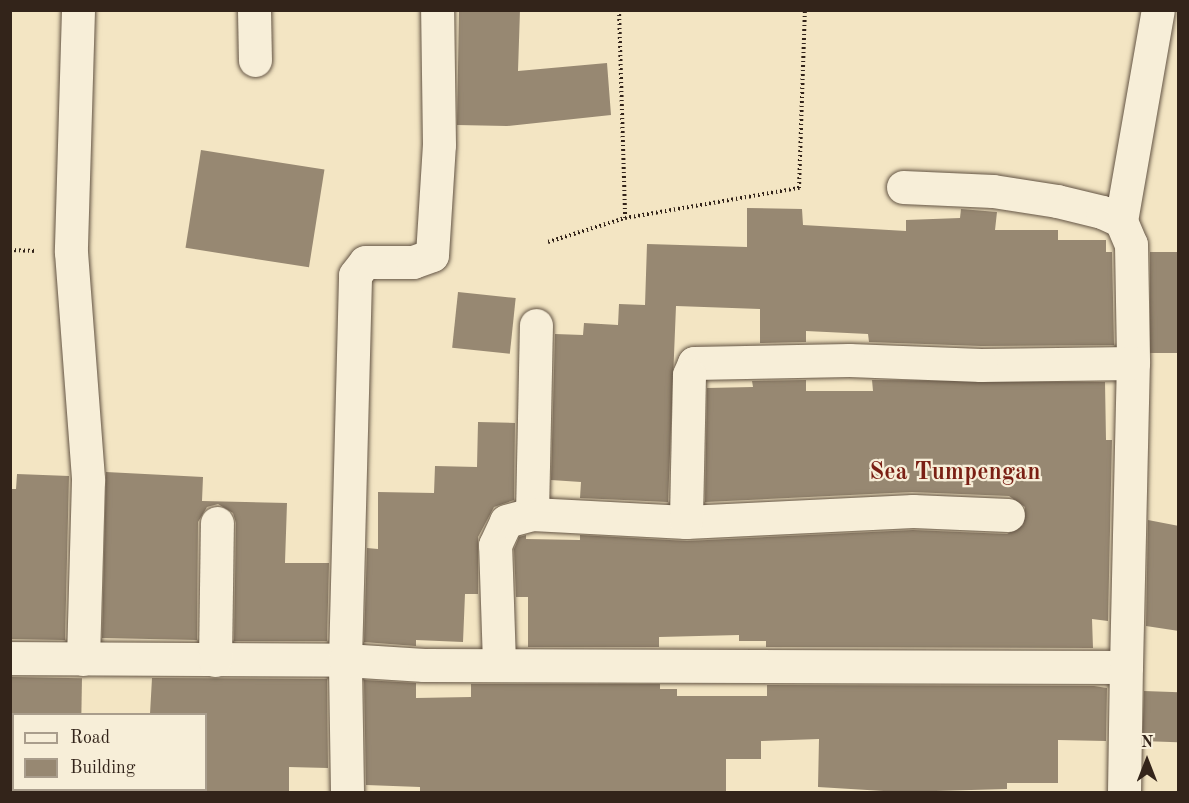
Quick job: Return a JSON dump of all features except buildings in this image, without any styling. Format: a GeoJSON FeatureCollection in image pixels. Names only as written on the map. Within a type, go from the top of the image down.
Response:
{"type":"FeatureCollection","features":[{"type":"Feature","properties":{"kind":"street"},"geometry":{"type":"LineString","coordinates":[[78,10],[71,252],[88,480],[83,659]]}},
{"type":"Feature","properties":{"kind":"street"},"geometry":{"type":"LineString","coordinates":[[254,10],[255,60]]}},
{"type":"Feature","properties":{"kind":"street"},"geometry":{"type":"LineString","coordinates":[[347,792],[345,660],[355,275],[365,262],[413,262],[432,255],[439,145],[437,10]]}},
{"type":"Feature","properties":{"kind":"street"},"geometry":{"type":"LineString","coordinates":[[1124,792],[1133,363],[1131,244],[1121,221],[1158,10]]}},
{"type":"Feature","properties":{"kind":"street"},"geometry":{"type":"LineString","coordinates":[[903,187],[983,190],[1036,198],[1102,212],[1121,221]]}},
{"type":"Feature","properties":{"kind":"street"},"geometry":{"type":"LineString","coordinates":[[532,514],[536,325]]}},
{"type":"Feature","properties":{"kind":"street"},"geometry":{"type":"LineString","coordinates":[[686,522],[689,375],[694,363],[849,360],[981,365],[1133,363]]}},
{"type":"Feature","properties":{"kind":"street"},"geometry":{"type":"LineString","coordinates":[[499,663],[495,545],[506,521],[532,514],[686,522],[913,511],[1008,515]]}},
{"type":"Feature","properties":{"kind":"street"},"geometry":{"type":"LineString","coordinates":[[215,660],[218,523]]}},
{"type":"Feature","properties":{"kind":"street"},"geometry":{"type":"LineString","coordinates":[[10,658],[345,660],[424,665],[499,663],[1126,667]]}},
{"type":"Feature","properties":{"kind":"path"},"geometry":{"type":"LineString","coordinates":[[619,10],[625,218]]}},
{"type":"Feature","properties":{"kind":"path"},"geometry":{"type":"LineString","coordinates":[[548,242],[625,218],[799,188],[805,10]]}},
{"type":"Feature","properties":{"kind":"district","name":"Sea Tumpengan"},"geometry":{"type":"Point","coordinates":[955,474]}}]}
